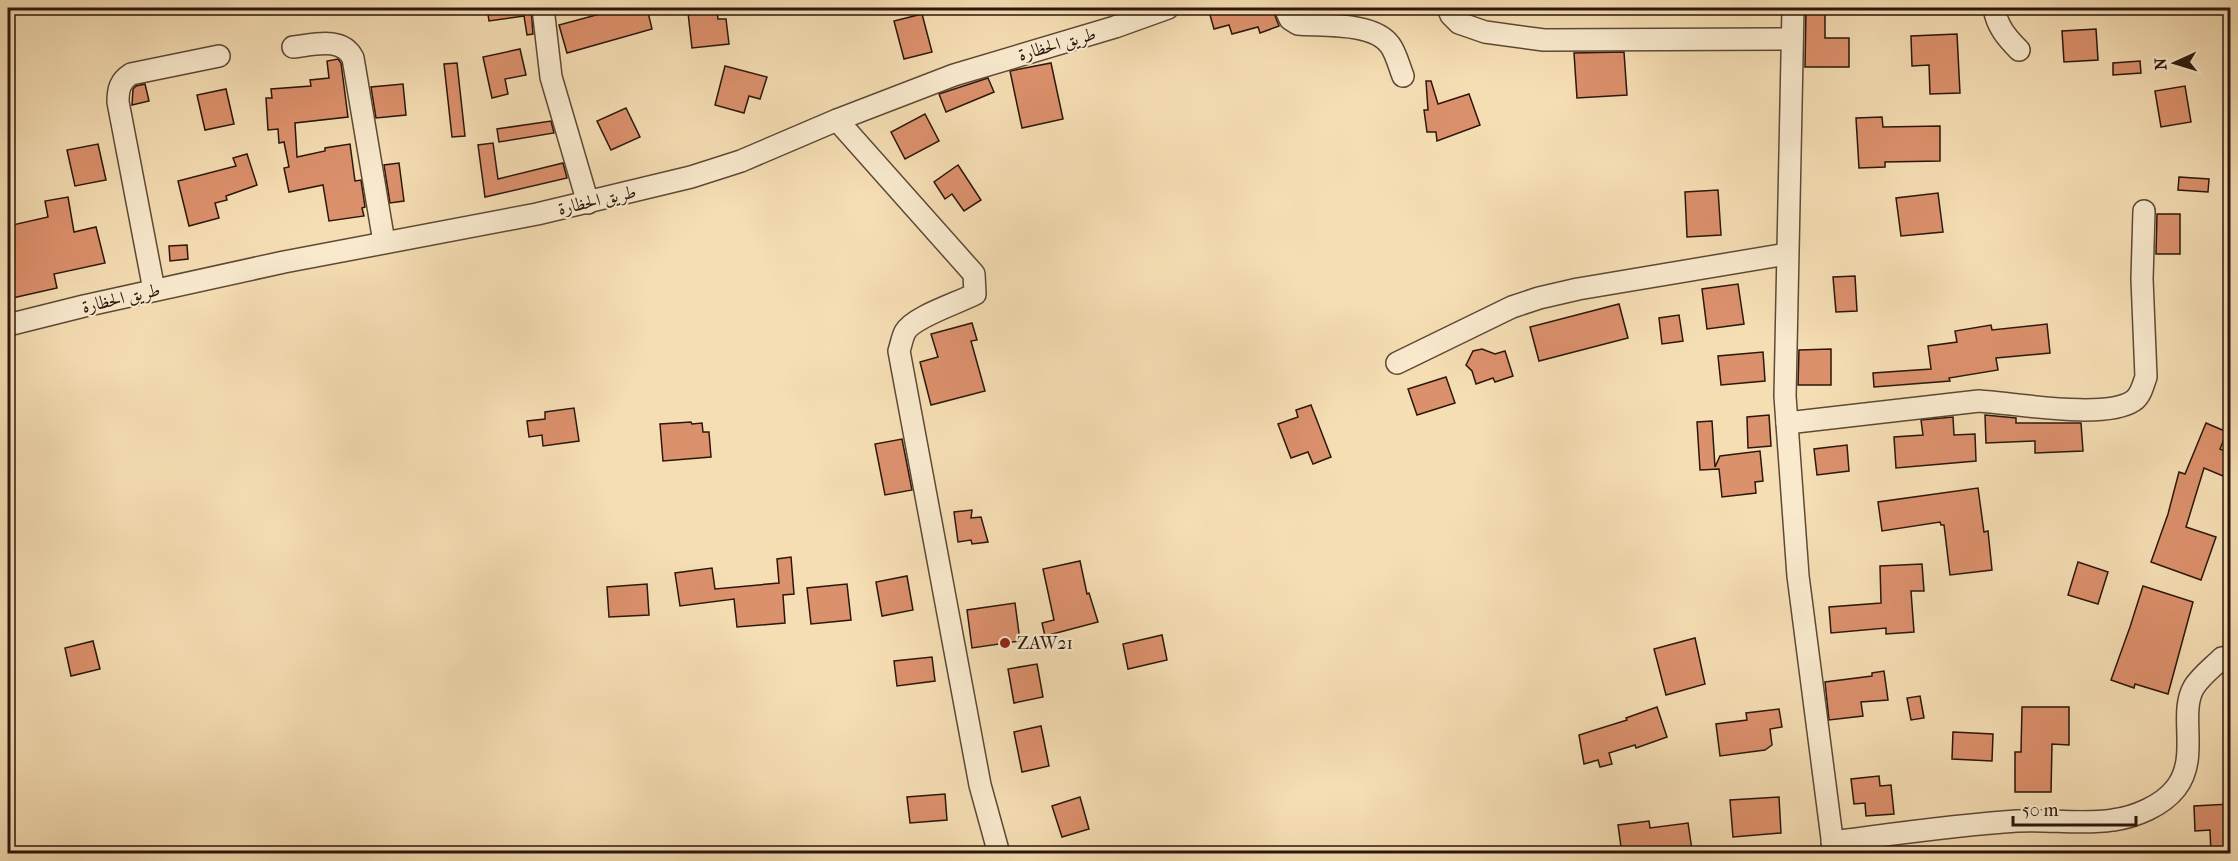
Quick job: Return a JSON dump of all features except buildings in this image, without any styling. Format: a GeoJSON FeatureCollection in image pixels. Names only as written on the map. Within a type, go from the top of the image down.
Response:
{"type":"FeatureCollection","features":[{"type":"Feature","properties":{"kind":"street"},"geometry":{"type":"LineString","coordinates":[[543,8],[551,77],[588,203]]}},
{"type":"Feature","properties":{"kind":"street","name":"طريق الحظارة"},"geometry":{"type":"LineString","coordinates":[[8,326],[154,290],[384,242],[588,203],[691,177],[741,161],[837,120],[1113,17],[1168,8]]}},
{"type":"Feature","properties":{"kind":"street"},"geometry":{"type":"LineString","coordinates":[[1285,8],[1290,18],[1298,24],[1364,29],[1380,36],[1390,44],[1403,76]]}},
{"type":"Feature","properties":{"kind":"street"},"geometry":{"type":"LineString","coordinates":[[1449,8],[1451,15],[1459,23],[1485,32],[1544,40],[1792,39]]}},
{"type":"Feature","properties":{"kind":"street"},"geometry":{"type":"LineString","coordinates":[[1793,8],[1785,396],[1798,576],[1833,848],[1953,825],[2018,821],[2113,820],[2166,801],[2178,786],[2188,759],[2187,711],[2193,688],[2222,658],[2230,657]]}},
{"type":"Feature","properties":{"kind":"street"},"geometry":{"type":"LineString","coordinates":[[1994,8],[1996,21],[2006,37],[2019,50]]}},
{"type":"Feature","properties":{"kind":"street"},"geometry":{"type":"LineString","coordinates":[[293,47],[339,44],[350,52],[353,58],[384,242]]}},
{"type":"Feature","properties":{"kind":"street"},"geometry":{"type":"LineString","coordinates":[[154,290],[118,102],[120,86],[124,79],[131,75],[219,56]]}},
{"type":"Feature","properties":{"kind":"street"},"geometry":{"type":"LineString","coordinates":[[837,120],[974,274],[975,294],[924,316],[905,331],[899,351],[980,785],[999,854]]}},
{"type":"Feature","properties":{"kind":"street"},"geometry":{"type":"LineString","coordinates":[[1787,423],[1979,401],[2036,408],[2087,409],[2123,406],[2135,400],[2146,377],[2142,279],[2144,211]]}},
{"type":"Feature","properties":{"kind":"street"},"geometry":{"type":"LineString","coordinates":[[1397,363],[1504,311],[1539,298],[1578,289],[1787,254]]}},
{"type":"Feature","properties":{"kind":"place","name":"ZAW21"},"geometry":{"type":"Point","coordinates":[1005,643]}}]}
